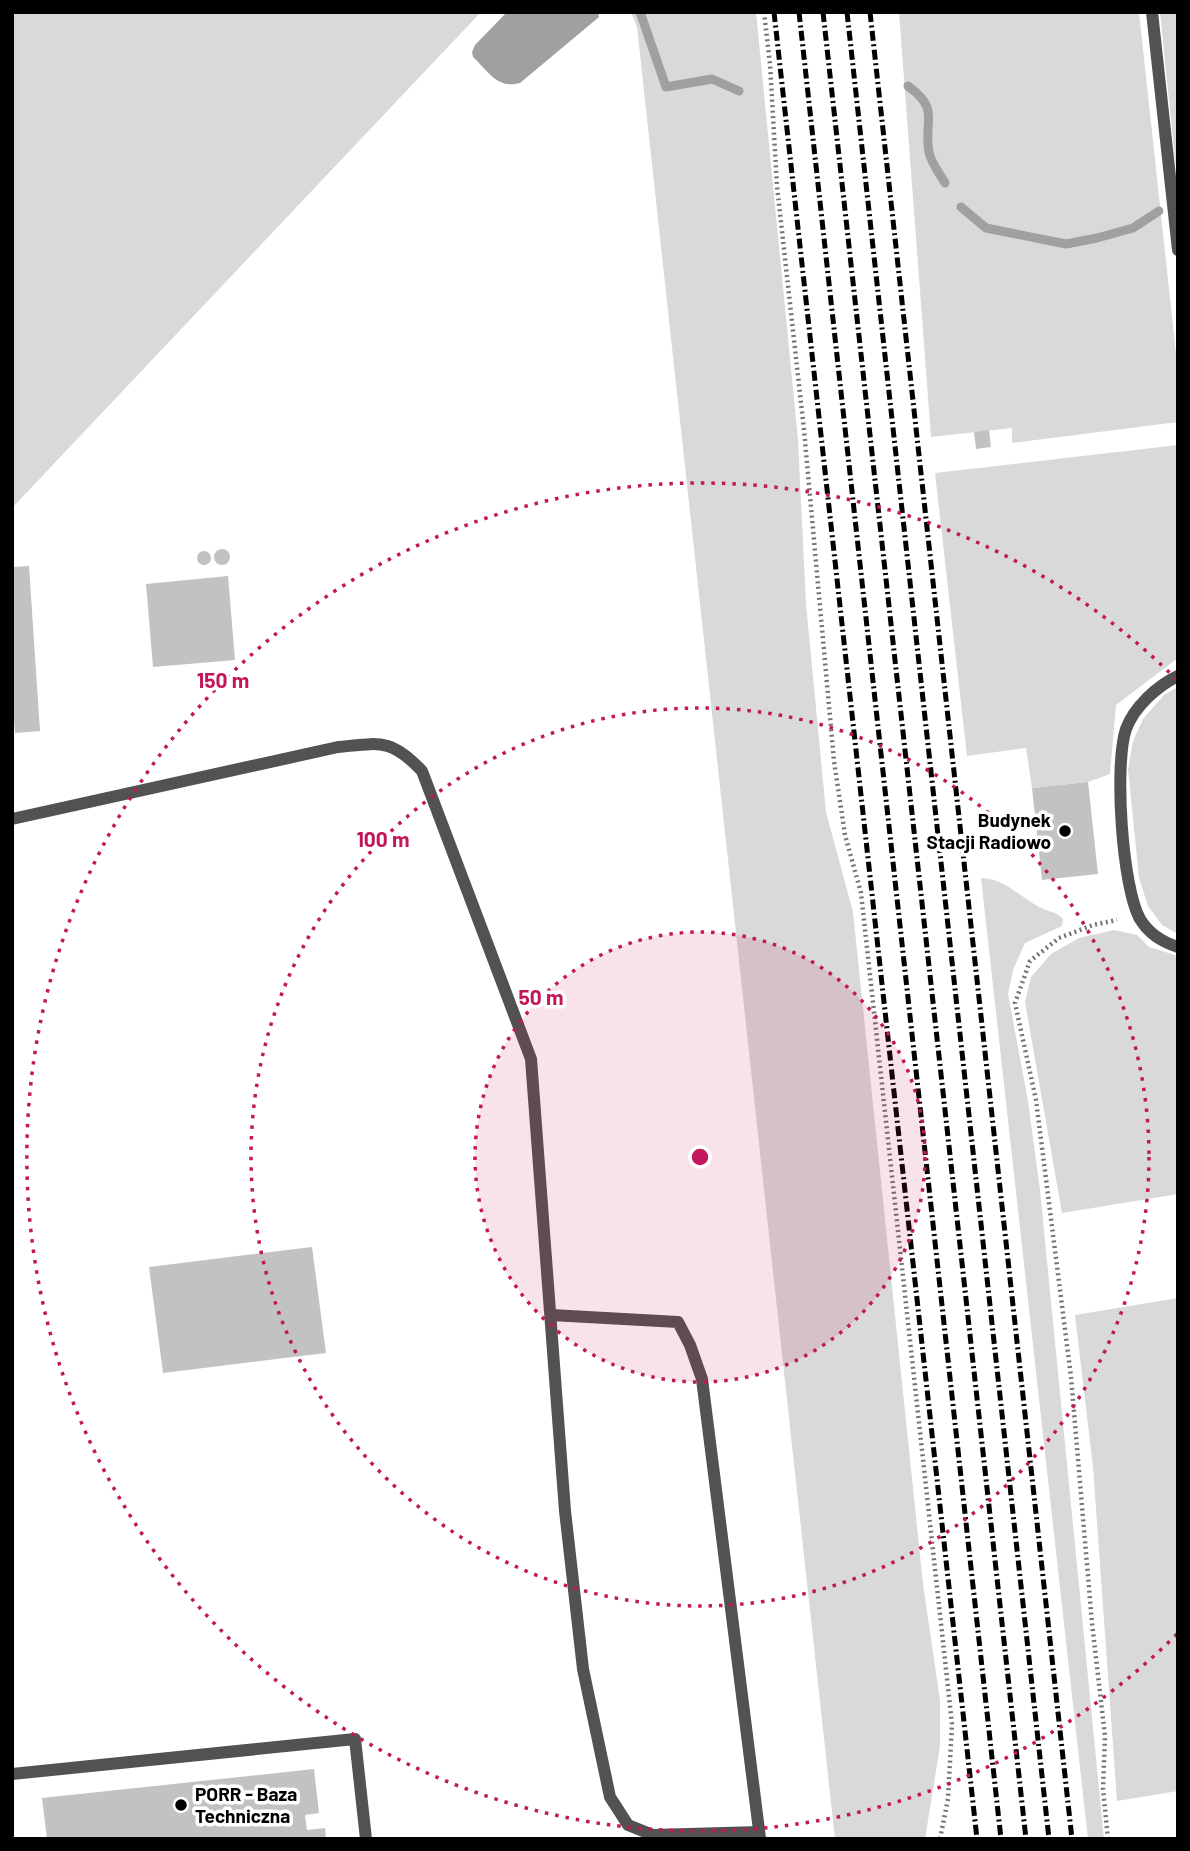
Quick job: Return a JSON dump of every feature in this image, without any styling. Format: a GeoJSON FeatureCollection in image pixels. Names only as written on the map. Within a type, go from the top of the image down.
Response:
{"type":"FeatureCollection","features":[{"type":"Feature","properties":{"kind":"lane"},"geometry":{"type":"LineString","coordinates":[[1152,12],[1178,250]]}},
{"type":"Feature","properties":{"kind":"lane"},"geometry":{"type":"LineString","coordinates":[[1178,676],[1167,681],[1144,702],[1127,727],[1120,758],[1120,794],[1126,857],[1139,917],[1148,930],[1163,942],[1178,947]]}},
{"type":"Feature","properties":{"kind":"lane"},"geometry":{"type":"LineString","coordinates":[[12,818],[338,747],[381,743],[406,754],[422,771],[531,1059],[565,1511],[583,1669],[610,1797],[628,1825],[653,1835],[760,1836],[702,1379],[690,1345],[678,1322],[551,1315]]}},
{"type":"Feature","properties":{"kind":"lane"},"geometry":{"type":"LineString","coordinates":[[12,1774],[355,1739],[366,1839]]}},
{"type":"Feature","properties":{"kind":"path"},"geometry":{"type":"LineString","coordinates":[[764,12],[770,64],[777,186],[804,430],[834,761],[845,835],[861,893],[952,1724],[948,1799],[940,1839]]}},
{"type":"Feature","properties":{"kind":"path"},"geometry":{"type":"LineString","coordinates":[[1108,1839],[1103,1789],[1105,1737],[1092,1623],[1071,1377],[1036,1100],[1015,1003],[1030,961],[1059,938],[1093,925],[1139,917]]}},
{"type":"Feature","properties":{"kind":"shaded area"},"geometry":{"type":"Polygon","coordinates":[[[12,12],[481,12],[12,508],[12,12]]]}},
{"type":"Feature","properties":{"kind":"shaded area"},"geometry":{"type":"Polygon","coordinates":[[[507,12],[598,12],[599,17],[520,83],[505,84],[494,78],[473,57],[472,52],[475,45],[507,12]]]}},
{"type":"Feature","properties":{"kind":"shaded area"},"geometry":{"type":"Polygon","coordinates":[[[631,12],[756,12],[798,440],[806,604],[826,812],[853,912],[923,1584],[940,1700],[940,1746],[925,1839],[835,1839],[637,27],[631,12]]]}},
{"type":"Feature","properties":{"kind":"shaded area"},"geometry":{"type":"Polygon","coordinates":[[[899,12],[1139,12],[1178,372],[1178,422],[1012,443],[1012,428],[931,437],[899,12]]]}},
{"type":"Feature","properties":{"kind":"shaded area"},"geometry":{"type":"Polygon","coordinates":[[[1160,12],[1178,12],[1178,189],[1160,12]]]}},
{"type":"Feature","properties":{"kind":"shaded area"},"geometry":{"type":"Polygon","coordinates":[[[1178,445],[1178,658],[1116,705],[1110,774],[1088,782],[1032,788],[1026,748],[967,756],[935,473],[1178,445]]]}},
{"type":"Feature","properties":{"kind":"shaded area"},"geometry":{"type":"Polygon","coordinates":[[[1178,687],[1178,934],[1162,925],[1148,906],[1139,878],[1128,769],[1133,741],[1143,719],[1165,694],[1178,687]]]}},
{"type":"Feature","properties":{"kind":"shaded area"},"geometry":{"type":"Polygon","coordinates":[[[981,878],[998,881],[1063,919],[1062,926],[1025,943],[1013,970],[1008,994],[1028,1101],[1040,1190],[1104,1839],[1088,1839],[981,878]]]}},
{"type":"Feature","properties":{"kind":"shaded area"},"geometry":{"type":"Polygon","coordinates":[[[1114,930],[1137,935],[1149,947],[1178,956],[1178,1194],[1062,1213],[1025,1002],[1031,977],[1051,954],[1079,938],[1114,930]]]}},
{"type":"Feature","properties":{"kind":"shaded area"},"geometry":{"type":"Polygon","coordinates":[[[1178,1298],[1178,1791],[1117,1801],[1093,1467],[1075,1315],[1178,1298]]]}},
{"type":"Feature","properties":{"kind":"building"},"geometry":{"type":"Polygon","coordinates":[[[989,430],[991,447],[976,449],[974,432],[989,430]]]}},
{"type":"Feature","properties":{"kind":"building"},"geometry":{"type":"Polygon","coordinates":[[[222,549],[230,557],[222,565],[214,557],[222,549]]]}},
{"type":"Feature","properties":{"kind":"building"},"geometry":{"type":"Polygon","coordinates":[[[201,551],[207,551],[211,558],[207,565],[201,565],[197,561],[197,555],[201,551]]]}},
{"type":"Feature","properties":{"kind":"building"},"geometry":{"type":"Polygon","coordinates":[[[29,566],[40,731],[15,733],[12,693],[12,567],[29,566]]]}},
{"type":"Feature","properties":{"kind":"building"},"geometry":{"type":"Polygon","coordinates":[[[228,576],[235,660],[153,667],[146,584],[228,576]]]}},
{"type":"Feature","properties":{"kind":"building","name":"Budynek Stacji Radiowo"},"geometry":{"type":"Polygon","coordinates":[[[1088,782],[1098,874],[1042,880],[1032,788],[1088,782]]]}},
{"type":"Feature","properties":{"kind":"building"},"geometry":{"type":"Polygon","coordinates":[[[312,1247],[326,1353],[163,1373],[149,1267],[312,1247]]]}},
{"type":"Feature","properties":{"kind":"building","name":"PORR - Baza Techniczna"},"geometry":{"type":"Polygon","coordinates":[[[314,1769],[319,1813],[305,1815],[307,1830],[325,1828],[326,1839],[47,1839],[42,1798],[314,1769]]]}},
{"type":"Feature","properties":{"kind":"waterway"},"geometry":{"type":"LineString","coordinates":[[640,12],[666,87],[712,79],[739,91]]}},
{"type":"Feature","properties":{"kind":"waterway"},"geometry":{"type":"LineString","coordinates":[[908,86],[918,94],[928,109],[929,152],[945,183]]}},
{"type":"Feature","properties":{"kind":"waterway"},"geometry":{"type":"LineString","coordinates":[[961,207],[986,228],[1066,244],[1133,228],[1159,211]]}},
{"type":"Feature","properties":{"kind":"railway"},"geometry":{"type":"LineString","coordinates":[[774,12],[977,1839]]}},
{"type":"Feature","properties":{"kind":"railway"},"geometry":{"type":"LineString","coordinates":[[799,12],[1001,1839]]}},
{"type":"Feature","properties":{"kind":"railway"},"geometry":{"type":"LineString","coordinates":[[823,12],[1026,1839]]}},
{"type":"Feature","properties":{"kind":"railway"},"geometry":{"type":"LineString","coordinates":[[847,12],[1049,1839]]}},
{"type":"Feature","properties":{"kind":"railway"},"geometry":{"type":"LineString","coordinates":[[870,12],[1072,1839]]}},
{"type":"Feature","properties":{"kind":"place","name":"Budynek Stacji Radiowo"},"geometry":{"type":"Point","coordinates":[1065,831]}},
{"type":"Feature","properties":{"kind":"place","name":"PORR - Baza Techniczna"},"geometry":{"type":"Point","coordinates":[181,1805]}}]}
